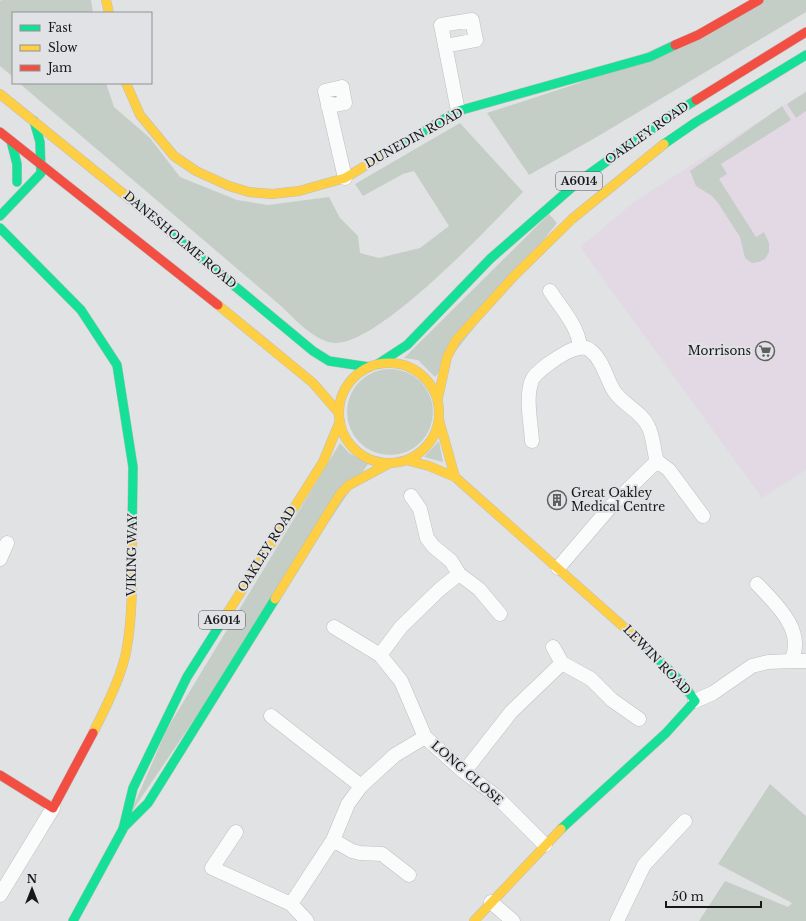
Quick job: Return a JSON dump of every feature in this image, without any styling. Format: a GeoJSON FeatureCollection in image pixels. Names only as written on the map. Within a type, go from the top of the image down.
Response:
{"type":"FeatureCollection","features":[{"type":"Feature","properties":{"kind":"street"},"geometry":{"type":"LineString","coordinates":[[106,0],[109,12]]}},
{"type":"Feature","properties":{"kind":"street","name":"DUNEDIN ROAD"},"geometry":{"type":"LineString","coordinates":[[126,84],[140,115],[174,156],[196,171],[229,186],[249,192],[272,194],[299,191],[345,178],[458,111],[650,57],[698,35],[759,0]]}},
{"type":"Feature","properties":{"kind":"street","name":"OAKLEY ROAD"},"geometry":{"type":"LineString","coordinates":[[378,364],[412,341],[490,259],[578,182],[670,116],[806,32]]}},
{"type":"Feature","properties":{"kind":"street"},"geometry":{"type":"LineString","coordinates":[[445,46],[458,111]]}},
{"type":"Feature","properties":{"kind":"street","name":"OAKLEY ROAD"},"geometry":{"type":"LineString","coordinates":[[438,398],[447,357],[456,340],[509,281],[572,219],[652,153],[696,122],[806,55]]}},
{"type":"Feature","properties":{"kind":"street","name":"DANESHOLME ROAD"},"geometry":{"type":"LineString","coordinates":[[0,94],[76,154],[313,351],[329,361],[369,367]]}},
{"type":"Feature","properties":{"kind":"street"},"geometry":{"type":"LineString","coordinates":[[328,106],[345,178]]}},
{"type":"Feature","properties":{"kind":"street"},"geometry":{"type":"LineString","coordinates":[[34,121],[40,142],[34,167]]}},
{"type":"Feature","properties":{"kind":"street","name":"DANESHOLME ROAD"},"geometry":{"type":"LineString","coordinates":[[0,132],[12,141],[34,167],[72,189],[281,354],[313,383],[340,417]]}},
{"type":"Feature","properties":{"kind":"street"},"geometry":{"type":"LineString","coordinates":[[12,141],[18,164],[15,184],[34,167],[52,159]]}},
{"type":"Feature","properties":{"kind":"street"},"geometry":{"type":"LineString","coordinates":[[64,156],[76,154]]}},
{"type":"Feature","properties":{"kind":"street"},"geometry":{"type":"LineString","coordinates":[[0,216],[41,173],[34,167]]}},
{"type":"Feature","properties":{"kind":"street"},"geometry":{"type":"LineString","coordinates":[[56,188],[72,189]]}},
{"type":"Feature","properties":{"kind":"street"},"geometry":{"type":"LineString","coordinates":[[26,190],[37,189]]}},
{"type":"Feature","properties":{"kind":"street"},"geometry":{"type":"LineString","coordinates":[[15,200],[15,216]]}},
{"type":"Feature","properties":{"kind":"street","name":"VIKING WAY"},"geometry":{"type":"LineString","coordinates":[[0,228],[81,310],[117,366],[133,467],[131,619],[127,649],[108,704],[53,808],[0,895]]}},
{"type":"Feature","properties":{"kind":"street"},"geometry":{"type":"LineString","coordinates":[[17,232],[22,251]]}},
{"type":"Feature","properties":{"kind":"street"},"geometry":{"type":"LineString","coordinates":[[550,291],[575,330],[580,340],[580,348]]}},
{"type":"Feature","properties":{"kind":"street"},"geometry":{"type":"LineString","coordinates":[[532,441],[530,399],[532,380],[536,374],[566,353],[580,348],[590,349],[606,372],[614,391],[648,425],[657,461],[669,470],[703,516]]}},
{"type":"Feature","properties":{"kind":"street"},"geometry":{"type":"LineString","coordinates":[[439,420],[435,433],[428,445],[418,454],[406,460],[390,463],[376,461],[358,451],[344,434],[340,417],[341,399],[347,386],[356,375],[369,367],[378,364],[393,363],[408,366],[421,374],[431,385],[438,398],[439,420],[455,477]]}},
{"type":"Feature","properties":{"kind":"street","name":"OAKLEY ROAD"},"geometry":{"type":"LineString","coordinates":[[73,921],[123,829],[133,788],[187,677],[323,462],[331,446],[340,417]]}},
{"type":"Feature","properties":{"kind":"street","name":"LEWIN ROAD"},"geometry":{"type":"LineString","coordinates":[[406,460],[429,466],[455,477],[646,646],[683,684],[696,701],[673,728],[630,765],[545,845],[474,921]]}},
{"type":"Feature","properties":{"kind":"street"},"geometry":{"type":"LineString","coordinates":[[558,568],[612,505],[657,461]]}},
{"type":"Feature","properties":{"kind":"street","name":"OAKLEY ROAD"},"geometry":{"type":"LineString","coordinates":[[123,829],[148,803],[340,494],[349,485],[390,463]]}},
{"type":"Feature","properties":{"kind":"street"},"geometry":{"type":"LineString","coordinates":[[411,496],[420,509],[427,538],[433,546],[451,561],[459,574],[478,589],[500,614]]}},
{"type":"Feature","properties":{"kind":"street"},"geometry":{"type":"LineString","coordinates":[[0,559],[7,543]]}},
{"type":"Feature","properties":{"kind":"street"},"geometry":{"type":"LineString","coordinates":[[380,655],[400,627],[438,590],[459,574]]}},
{"type":"Feature","properties":{"kind":"street"},"geometry":{"type":"LineString","coordinates":[[757,584],[784,613],[789,623],[795,645],[791,661]]}},
{"type":"Feature","properties":{"kind":"street","name":"LONG CLOSE"},"geometry":{"type":"LineString","coordinates":[[334,627],[380,655],[401,681],[425,736],[464,772],[496,796],[545,845]]}},
{"type":"Feature","properties":{"kind":"street"},"geometry":{"type":"LineString","coordinates":[[553,647],[562,663],[591,679],[612,700],[639,719]]}},
{"type":"Feature","properties":{"kind":"street"},"geometry":{"type":"LineString","coordinates":[[696,701],[713,693],[752,666],[768,662],[806,661]]}},
{"type":"Feature","properties":{"kind":"street"},"geometry":{"type":"LineString","coordinates":[[464,772],[511,712],[562,663]]}},
{"type":"Feature","properties":{"kind":"street"},"geometry":{"type":"LineString","coordinates":[[271,716],[361,786]]}},
{"type":"Feature","properties":{"kind":"street"},"geometry":{"type":"LineString","coordinates":[[291,904],[333,840],[348,804],[361,786],[396,755],[425,736]]}},
{"type":"Feature","properties":{"kind":"street"},"geometry":{"type":"LineString","coordinates":[[0,775],[53,808]]}},
{"type":"Feature","properties":{"kind":"street"},"geometry":{"type":"LineString","coordinates":[[617,921],[644,865],[685,821]]}},
{"type":"Feature","properties":{"kind":"street"},"geometry":{"type":"LineString","coordinates":[[236,832],[212,868],[291,904],[307,921]]}},
{"type":"Feature","properties":{"kind":"street"},"geometry":{"type":"LineString","coordinates":[[333,840],[352,851],[382,854],[410,875]]}},
{"type":"Feature","properties":{"kind":"street"},"geometry":{"type":"LineString","coordinates":[[492,902],[513,921]]}},
{"type":"Feature","properties":{"kind":"shaded area"},"geometry":{"type":"Polygon","coordinates":[[[91,0],[93,12],[12,12],[12,76],[0,66],[0,1],[91,0]]]}},
{"type":"Feature","properties":{"kind":"shaded area"},"geometry":{"type":"Polygon","coordinates":[[[763,0],[806,0],[806,12],[595,138],[529,175],[487,113],[579,83],[763,0]]]}},
{"type":"Feature","properties":{"kind":"shaded area"},"geometry":{"type":"Polygon","coordinates":[[[20,84],[106,84],[114,107],[150,138],[180,177],[237,200],[268,205],[329,197],[340,218],[358,236],[360,253],[379,258],[420,248],[449,226],[414,171],[403,174],[363,196],[355,184],[460,123],[523,192],[434,281],[406,305],[379,325],[355,338],[335,343],[320,339],[306,329],[20,84]]]}},
{"type":"Feature","properties":{"kind":"shaded area"},"geometry":{"type":"Polygon","coordinates":[[[806,91],[806,470],[762,498],[580,247],[634,202],[806,91]]]}},
{"type":"Feature","properties":{"kind":"shaded area"},"geometry":{"type":"Polygon","coordinates":[[[806,92],[806,111],[796,118],[787,104],[806,92]]]}},
{"type":"Feature","properties":{"kind":"shaded area"},"geometry":{"type":"Polygon","coordinates":[[[782,106],[791,120],[721,164],[727,174],[719,179],[756,237],[764,232],[769,243],[769,252],[765,259],[752,263],[745,258],[740,237],[718,203],[712,196],[696,186],[690,171],[782,106]]]}},
{"type":"Feature","properties":{"kind":"shaded area"},"geometry":{"type":"Polygon","coordinates":[[[549,214],[557,223],[435,377],[418,360],[404,358],[549,214]]]}},
{"type":"Feature","properties":{"kind":"shaded area"},"geometry":{"type":"Polygon","coordinates":[[[390,369],[406,372],[414,376],[426,388],[430,396],[433,412],[430,428],[426,436],[414,448],[406,452],[390,455],[374,452],[366,448],[354,436],[350,428],[347,412],[350,396],[354,388],[366,376],[374,372],[390,369]]]}},
{"type":"Feature","properties":{"kind":"shaded area"},"geometry":{"type":"Polygon","coordinates":[[[439,441],[443,462],[424,457],[439,441]]]}},
{"type":"Feature","properties":{"kind":"shaded area"},"geometry":{"type":"Polygon","coordinates":[[[340,443],[349,453],[368,464],[130,814],[167,729],[340,443]]]}},
{"type":"Feature","properties":{"kind":"shaded area"},"geometry":{"type":"Polygon","coordinates":[[[770,784],[806,816],[806,921],[699,921],[725,881],[788,907],[792,903],[718,864],[770,784]]]}},
{"type":"Feature","properties":{"kind":"traffic: fast"},"geometry":{"type":"LineString","coordinates":[[390,151],[458,111],[650,57],[675,45]]}},
{"type":"Feature","properties":{"kind":"traffic: fast"},"geometry":{"type":"LineString","coordinates":[[664,144],[696,122],[806,55]]}},
{"type":"Feature","properties":{"kind":"traffic: fast"},"geometry":{"type":"LineString","coordinates":[[378,364],[407,345],[490,259],[578,182],[670,116],[696,100]]}},
{"type":"Feature","properties":{"kind":"traffic: fast"},"geometry":{"type":"LineString","coordinates":[[0,216],[41,173],[40,142],[34,121]]}},
{"type":"Feature","properties":{"kind":"traffic: fast"},"geometry":{"type":"LineString","coordinates":[[11,141],[17,164],[17,182]]}},
{"type":"Feature","properties":{"kind":"traffic: fast"},"geometry":{"type":"LineString","coordinates":[[131,200],[313,351],[329,361],[369,367]]}},
{"type":"Feature","properties":{"kind":"traffic: fast"},"geometry":{"type":"LineString","coordinates":[[0,228],[81,310],[117,365],[133,467],[132,539]]}},
{"type":"Feature","properties":{"kind":"traffic: fast"},"geometry":{"type":"LineString","coordinates":[[123,828],[148,803],[275,599]]}},
{"type":"Feature","properties":{"kind":"traffic: fast"},"geometry":{"type":"LineString","coordinates":[[73,921],[123,829],[133,788],[187,677],[223,620]]}},
{"type":"Feature","properties":{"kind":"traffic: fast"},"geometry":{"type":"LineString","coordinates":[[561,829],[666,733],[695,701],[683,684],[644,645]]}},
{"type":"Feature","properties":{"kind":"traffic: slow"},"geometry":{"type":"LineString","coordinates":[[106,0],[109,12]]}},
{"type":"Feature","properties":{"kind":"traffic: slow"},"geometry":{"type":"LineString","coordinates":[[126,84],[140,115],[174,156],[196,171],[229,186],[249,192],[272,194],[299,191],[345,178],[390,151]]}},
{"type":"Feature","properties":{"kind":"traffic: slow"},"geometry":{"type":"LineString","coordinates":[[0,94],[131,200]]}},
{"type":"Feature","properties":{"kind":"traffic: slow"},"geometry":{"type":"LineString","coordinates":[[438,398],[447,357],[456,340],[514,276],[572,219],[664,144]]}},
{"type":"Feature","properties":{"kind":"traffic: slow"},"geometry":{"type":"LineString","coordinates":[[218,305],[313,383],[339,413]]}},
{"type":"Feature","properties":{"kind":"traffic: slow"},"geometry":{"type":"LineString","coordinates":[[389,363],[408,367],[424,378],[435,394],[439,413],[435,432],[424,448],[408,459],[389,463],[370,459],[354,448],[343,432],[339,413],[343,394],[354,378],[370,367],[389,363]]}},
{"type":"Feature","properties":{"kind":"traffic: slow"},"geometry":{"type":"LineString","coordinates":[[439,420],[455,477]]}},
{"type":"Feature","properties":{"kind":"traffic: slow"},"geometry":{"type":"LineString","coordinates":[[223,620],[323,462],[340,421]]}},
{"type":"Feature","properties":{"kind":"traffic: slow"},"geometry":{"type":"LineString","coordinates":[[406,460],[429,466],[455,477],[644,645]]}},
{"type":"Feature","properties":{"kind":"traffic: slow"},"geometry":{"type":"LineString","coordinates":[[275,599],[340,494],[349,485],[390,463]]}},
{"type":"Feature","properties":{"kind":"traffic: slow"},"geometry":{"type":"LineString","coordinates":[[93,733],[118,680],[125,657],[129,634],[131,607],[132,539]]}},
{"type":"Feature","properties":{"kind":"traffic: slow"},"geometry":{"type":"LineString","coordinates":[[474,921],[561,829]]}},
{"type":"Feature","properties":{"kind":"traffic: jam"},"geometry":{"type":"LineString","coordinates":[[675,45],[698,35],[759,0]]}},
{"type":"Feature","properties":{"kind":"traffic: jam"},"geometry":{"type":"LineString","coordinates":[[696,100],[806,32]]}},
{"type":"Feature","properties":{"kind":"traffic: jam"},"geometry":{"type":"LineString","coordinates":[[0,132],[218,305]]}},
{"type":"Feature","properties":{"kind":"traffic: jam"},"geometry":{"type":"LineString","coordinates":[[0,775],[53,808],[93,733]]}},
{"type":"Feature","properties":{"kind":"place","name":"Morrisons"},"geometry":{"type":"Point","coordinates":[765,351]}},
{"type":"Feature","properties":{"kind":"place","name":"Great Oakley Medical Centre"},"geometry":{"type":"Point","coordinates":[557,500]}}]}
